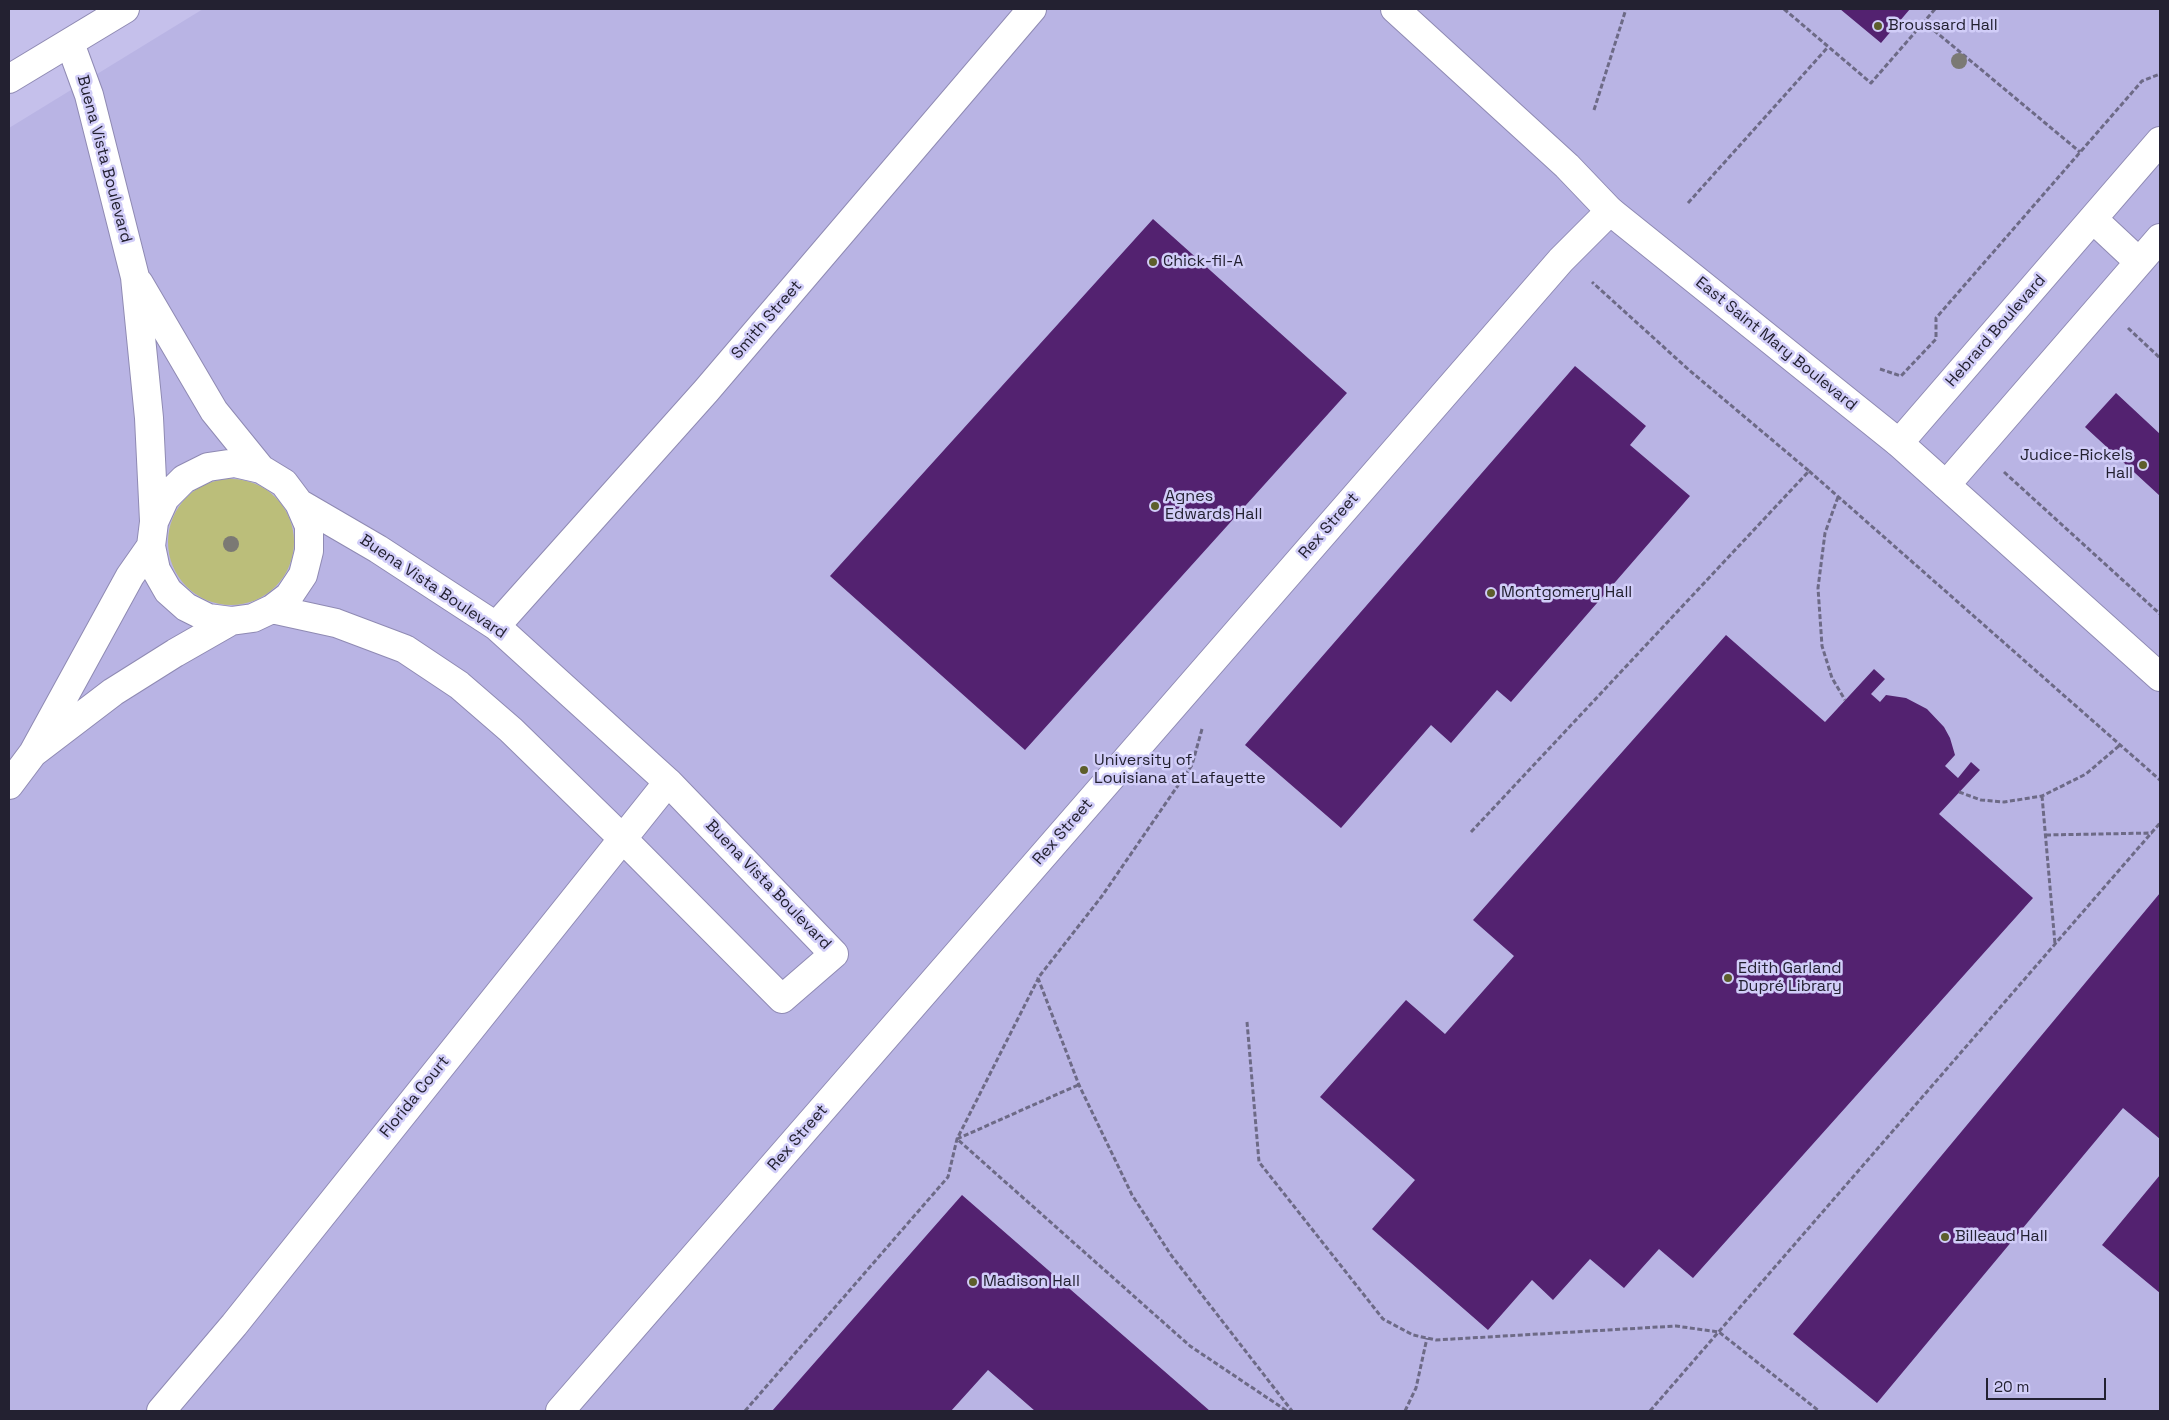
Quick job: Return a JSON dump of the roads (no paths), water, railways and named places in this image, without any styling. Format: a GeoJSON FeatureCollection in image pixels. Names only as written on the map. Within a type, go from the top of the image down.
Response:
{"type":"FeatureCollection","features":[{"type":"Feature","properties":{"kind":"street"},"geometry":{"type":"LineString","coordinates":[[9,79],[125,9]]}},
{"type":"Feature","properties":{"kind":"street","name":"Smith Street"},"geometry":{"type":"LineString","coordinates":[[496,626],[706,392],[1032,9]]}},
{"type":"Feature","properties":{"kind":"street","name":"East Saint Mary Boulevard"},"geometry":{"type":"LineString","coordinates":[[1395,9],[1567,166],[1610,211],[1899,443],[2160,677]]}},
{"type":"Feature","properties":{"kind":"street","name":"Buena Vista Boulevard"},"geometry":{"type":"LineString","coordinates":[[33,753],[153,534],[165,498],[184,479],[208,467],[235,463],[261,469],[284,483],[300,503],[309,526],[309,551],[303,575],[289,596],[272,609],[253,618],[231,621],[208,618],[186,607],[168,591],[156,570],[153,534],[149,418],[135,277],[89,95],[70,42]]}},
{"type":"Feature","properties":{"kind":"street","name":"Hebrard Boulevard"},"geometry":{"type":"LineString","coordinates":[[1899,443],[2160,141]]}},
{"type":"Feature","properties":{"kind":"street","name":"Rex Street"},"geometry":{"type":"LineString","coordinates":[[560,1411],[1561,260],[1610,211]]}},
{"type":"Feature","properties":{"kind":"street"},"geometry":{"type":"LineString","coordinates":[[2093,219],[2139,262]]}},
{"type":"Feature","properties":{"kind":"street"},"geometry":{"type":"LineString","coordinates":[[1946,485],[2160,238]]}},
{"type":"Feature","properties":{"kind":"street","name":"Buena Vista Boulevard"},"geometry":{"type":"LineString","coordinates":[[135,277],[214,412],[261,469]]}},
{"type":"Feature","properties":{"kind":"street","name":"Buena Vista Boulevard"},"geometry":{"type":"LineString","coordinates":[[272,609],[336,622],[405,649],[459,685],[511,730],[622,838],[782,999],[834,954],[668,782],[496,626],[378,549],[300,503]]}},
{"type":"Feature","properties":{"kind":"street","name":"Buena Vista Boulevard"},"geometry":{"type":"LineString","coordinates":[[33,753],[113,692],[231,621]]}},
{"type":"Feature","properties":{"kind":"street"},"geometry":{"type":"LineString","coordinates":[[9,785],[33,753]]}},
{"type":"Feature","properties":{"kind":"street","name":"Florida Court"},"geometry":{"type":"LineString","coordinates":[[161,1411],[240,1317],[668,782]]}},
{"type":"Feature","properties":{"kind":"place","name":"Broussard Hall"},"geometry":{"type":"Point","coordinates":[1878,26]}},
{"type":"Feature","properties":{"kind":"place","name":"Chick-fil-A"},"geometry":{"type":"Point","coordinates":[1153,262]}},
{"type":"Feature","properties":{"kind":"place","name":"Judice-Rickels Hall"},"geometry":{"type":"Point","coordinates":[2143,465]}},
{"type":"Feature","properties":{"kind":"place","name":"Agnes Edwards Hall"},"geometry":{"type":"Point","coordinates":[1155,506]}},
{"type":"Feature","properties":{"kind":"place","name":"Montgomery Hall"},"geometry":{"type":"Point","coordinates":[1491,593]}},
{"type":"Feature","properties":{"kind":"place","name":"University of Louisiana at Lafayette"},"geometry":{"type":"Point","coordinates":[1084,770]}},
{"type":"Feature","properties":{"kind":"place","name":"Edith Garland Dupré Library"},"geometry":{"type":"Point","coordinates":[1728,978]}},
{"type":"Feature","properties":{"kind":"place","name":"Billeaud Hall"},"geometry":{"type":"Point","coordinates":[1945,1237]}},
{"type":"Feature","properties":{"kind":"place","name":"Madison Hall"},"geometry":{"type":"Point","coordinates":[973,1282]}}]}
